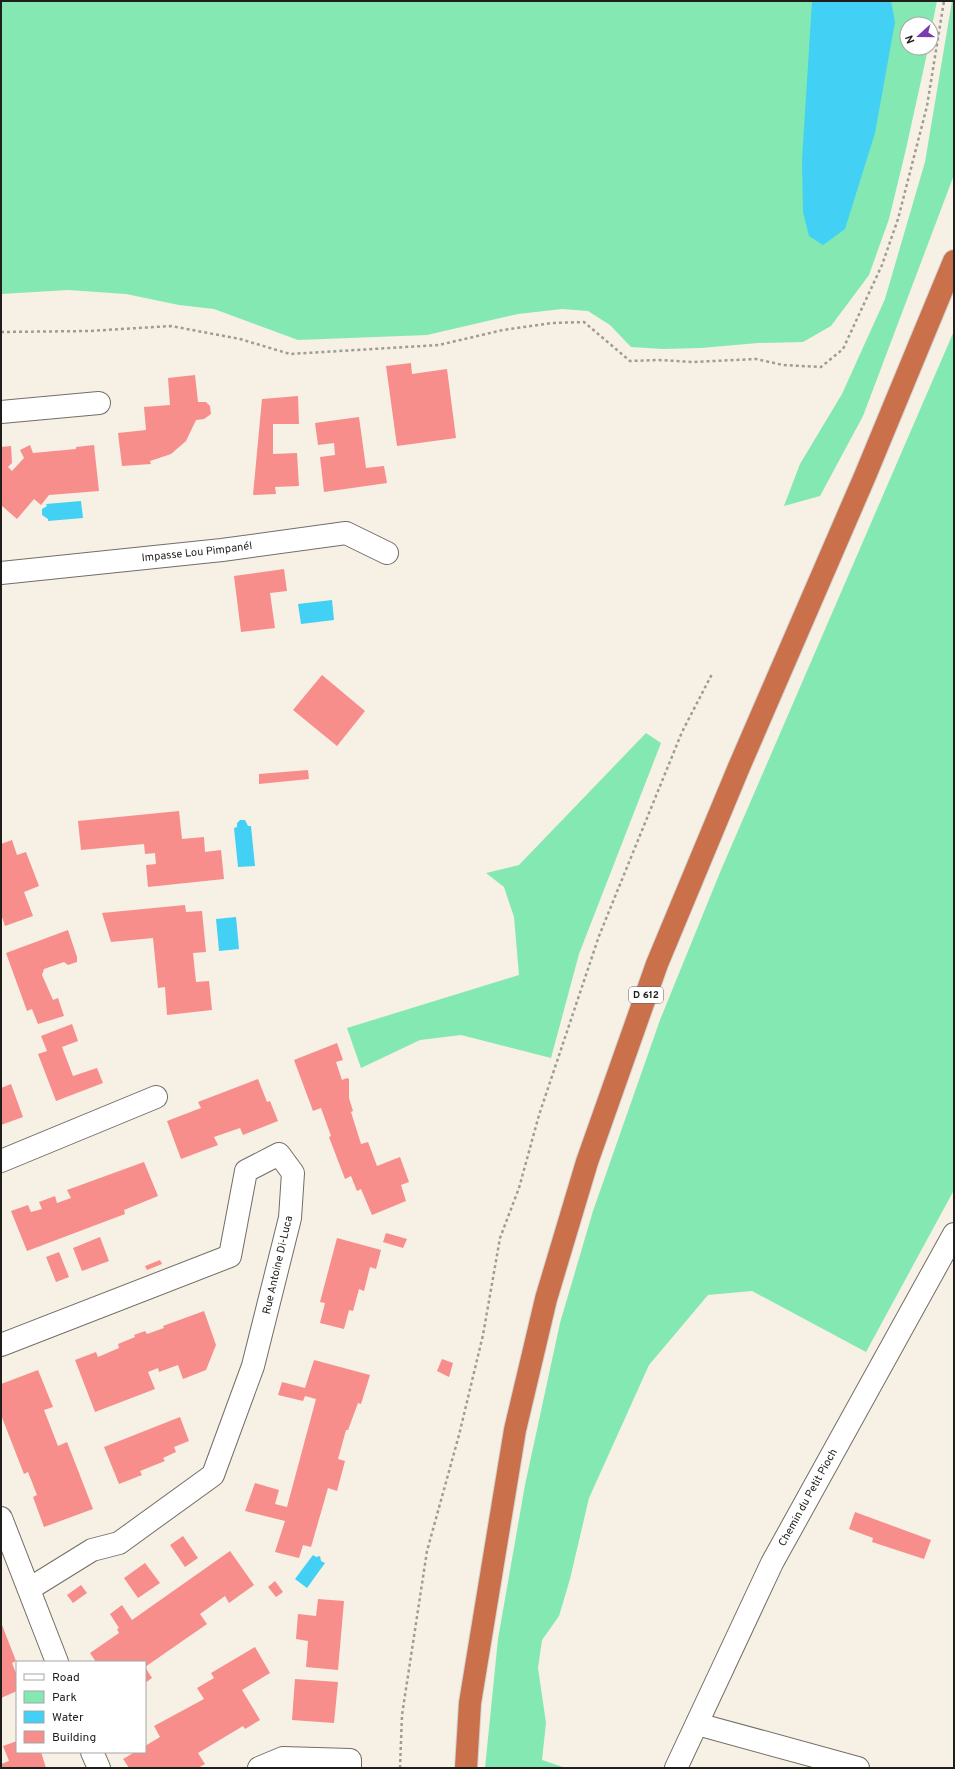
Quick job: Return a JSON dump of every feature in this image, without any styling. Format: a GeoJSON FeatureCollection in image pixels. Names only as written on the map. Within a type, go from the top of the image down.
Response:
{"type":"FeatureCollection","features":[{"type":"Feature","properties":{"kind":"highway","name":"D 612"},"geometry":{"type":"LineString","coordinates":[[466,1768],[470,1703],[515,1430],[546,1299],[587,1162],[657,964],[739,767],[865,476],[954,261]]}},
{"type":"Feature","properties":{"kind":"street"},"geometry":{"type":"LineString","coordinates":[[1,412],[99,403]]}},
{"type":"Feature","properties":{"kind":"street","name":"Impasse Lou Pimpanél"},"geometry":{"type":"LineString","coordinates":[[1,574],[222,550],[346,533],[387,553]]}},
{"type":"Feature","properties":{"kind":"street"},"geometry":{"type":"LineString","coordinates":[[1,1161],[156,1097]]}},
{"type":"Feature","properties":{"kind":"street","name":"Rue Antoine Di-Luca"},"geometry":{"type":"LineString","coordinates":[[1,1345],[230,1256],[246,1171],[279,1154],[293,1173],[290,1218],[253,1366],[213,1475],[119,1543],[92,1550],[29,1589]]}},
{"type":"Feature","properties":{"kind":"street","name":"Chemin du Petit Pioch"},"geometry":{"type":"LineString","coordinates":[[676,1768],[772,1563],[954,1234]]}},
{"type":"Feature","properties":{"kind":"street"},"geometry":{"type":"LineString","coordinates":[[1,1518],[57,1661]]}},
{"type":"Feature","properties":{"kind":"street"},"geometry":{"type":"LineString","coordinates":[[697,1724],[858,1768]]}},
{"type":"Feature","properties":{"kind":"street"},"geometry":{"type":"LineString","coordinates":[[92,1753],[99,1768]]}},
{"type":"Feature","properties":{"kind":"street"},"geometry":{"type":"LineString","coordinates":[[267,1767],[284,1758],[350,1760],[350,1768]]}},
{"type":"Feature","properties":{"kind":"path"},"geometry":{"type":"LineString","coordinates":[[1,332],[89,331],[171,326],[240,339],[290,354],[439,345],[503,330],[552,323],[584,322],[630,361],[659,360],[692,362],[756,359],[783,365],[821,367],[843,349],[882,265],[898,219],[928,106],[944,1]]}},
{"type":"Feature","properties":{"kind":"path"},"geometry":{"type":"LineString","coordinates":[[400,1768],[402,1715],[427,1551],[459,1435],[481,1342],[500,1238],[519,1188],[539,1115],[599,936],[682,732],[712,674]]}},
{"type":"Feature","properties":{"kind":"green space"},"geometry":{"type":"Polygon","coordinates":[[[1,1],[937,1],[934,16],[899,16],[899,56],[926,56],[889,219],[869,275],[831,326],[803,342],[758,343],[701,348],[663,349],[631,347],[610,325],[588,311],[562,309],[518,314],[427,335],[298,340],[214,309],[179,305],[126,294],[68,290],[1,294],[1,1]]]}},
{"type":"Feature","properties":{"kind":"green space"},"geometry":{"type":"Polygon","coordinates":[[[952,1],[954,1],[954,175],[863,416],[820,496],[784,506],[800,464],[842,394],[885,299],[925,162],[952,1]]]}},
{"type":"Feature","properties":{"kind":"green space"},"geometry":{"type":"Polygon","coordinates":[[[954,331],[954,1190],[866,1352],[752,1291],[708,1295],[649,1365],[589,1498],[570,1579],[559,1616],[542,1640],[538,1668],[546,1723],[542,1760],[566,1768],[485,1768],[498,1639],[525,1485],[560,1323],[593,1211],[660,1020],[721,870],[954,331]]]}},
{"type":"Feature","properties":{"kind":"green space"},"geometry":{"type":"Polygon","coordinates":[[[646,733],[661,743],[579,954],[551,1058],[461,1035],[420,1040],[361,1068],[347,1028],[519,975],[514,917],[504,887],[486,873],[519,865],[646,733]]]}},
{"type":"Feature","properties":{"kind":"water"},"geometry":{"type":"Polygon","coordinates":[[[812,1],[891,1],[895,22],[875,133],[845,229],[823,245],[809,236],[803,212],[802,160],[812,1]]]}},
{"type":"Feature","properties":{"kind":"water"},"geometry":{"type":"Polygon","coordinates":[[[81,501],[83,518],[48,521],[48,519],[42,515],[42,509],[47,506],[46,504],[81,501]]]}},
{"type":"Feature","properties":{"kind":"water"},"geometry":{"type":"Polygon","coordinates":[[[332,600],[334,620],[301,624],[298,604],[332,600]]]}},
{"type":"Feature","properties":{"kind":"water"},"geometry":{"type":"Polygon","coordinates":[[[240,820],[245,820],[248,826],[251,826],[255,866],[238,867],[234,828],[237,827],[237,823],[240,820]]]}},
{"type":"Feature","properties":{"kind":"water"},"geometry":{"type":"Polygon","coordinates":[[[236,917],[239,949],[219,951],[216,919],[236,917]]]}},
{"type":"Feature","properties":{"kind":"water"},"geometry":{"type":"Polygon","coordinates":[[[313,1555],[316,1557],[320,1556],[321,1561],[325,1563],[307,1588],[295,1579],[313,1555]]]}},
{"type":"Feature","properties":{"kind":"building"},"geometry":{"type":"Polygon","coordinates":[[[411,363],[412,374],[447,369],[456,438],[397,446],[386,366],[411,363]]]}},
{"type":"Feature","properties":{"kind":"building"},"geometry":{"type":"Polygon","coordinates":[[[195,375],[198,402],[206,402],[210,406],[211,414],[204,419],[196,420],[186,441],[171,454],[150,461],[151,464],[122,466],[118,433],[146,430],[144,407],[170,405],[168,378],[195,375]]]}},
{"type":"Feature","properties":{"kind":"building"},"geometry":{"type":"Polygon","coordinates":[[[298,396],[299,424],[273,424],[273,454],[297,453],[299,486],[275,487],[276,494],[253,495],[262,399],[298,396]]]}},
{"type":"Feature","properties":{"kind":"building"},"geometry":{"type":"Polygon","coordinates":[[[359,417],[366,468],[384,466],[387,483],[324,492],[320,457],[335,455],[334,443],[318,445],[315,423],[359,417]]]}},
{"type":"Feature","properties":{"kind":"building"},"geometry":{"type":"Polygon","coordinates":[[[30,445],[33,453],[76,449],[76,447],[94,445],[99,491],[49,495],[41,505],[34,499],[17,519],[1,505],[1,447],[11,446],[12,463],[8,467],[12,471],[24,458],[20,450],[30,445]]]}},
{"type":"Feature","properties":{"kind":"building"},"geometry":{"type":"Polygon","coordinates":[[[284,569],[287,591],[270,593],[275,628],[241,632],[234,576],[284,569]]]}},
{"type":"Feature","properties":{"kind":"building"},"geometry":{"type":"Polygon","coordinates":[[[322,675],[365,711],[337,746],[293,710],[322,675]]]}},
{"type":"Feature","properties":{"kind":"building"},"geometry":{"type":"Polygon","coordinates":[[[308,770],[309,779],[259,784],[259,774],[308,770]]]}},
{"type":"Feature","properties":{"kind":"building"},"geometry":{"type":"Polygon","coordinates":[[[179,811],[182,839],[204,837],[205,852],[221,850],[224,879],[148,887],[146,865],[156,864],[155,853],[145,854],[144,844],[81,850],[78,821],[179,811]]]}},
{"type":"Feature","properties":{"kind":"building"},"geometry":{"type":"Polygon","coordinates":[[[12,840],[17,855],[26,852],[39,886],[24,892],[33,916],[5,926],[1,914],[1,844],[12,840]]]}},
{"type":"Feature","properties":{"kind":"building"},"geometry":{"type":"Polygon","coordinates":[[[185,905],[186,912],[202,911],[206,952],[193,953],[196,982],[209,981],[212,1010],[167,1015],[165,987],[158,988],[153,938],[111,942],[102,913],[185,905]]]}},
{"type":"Feature","properties":{"kind":"building"},"geometry":{"type":"Polygon","coordinates":[[[68,930],[77,957],[77,962],[68,965],[64,962],[44,969],[42,975],[53,1000],[58,998],[64,1016],[38,1024],[32,1009],[27,1011],[6,953],[68,930]]]}},
{"type":"Feature","properties":{"kind":"building"},"geometry":{"type":"Polygon","coordinates":[[[72,1024],[78,1041],[62,1047],[73,1076],[97,1068],[103,1083],[56,1101],[38,1054],[47,1051],[41,1036],[72,1024]]]}},
{"type":"Feature","properties":{"kind":"building"},"geometry":{"type":"Polygon","coordinates":[[[337,1043],[343,1060],[336,1062],[342,1080],[347,1078],[349,1079],[349,1098],[353,1111],[351,1112],[361,1144],[368,1142],[377,1166],[400,1157],[409,1182],[401,1185],[406,1201],[372,1215],[361,1189],[357,1191],[351,1176],[345,1179],[329,1137],[331,1136],[321,1108],[313,1111],[294,1060],[337,1043]]]}},
{"type":"Feature","properties":{"kind":"building"},"geometry":{"type":"Polygon","coordinates":[[[258,1079],[267,1102],[270,1101],[278,1121],[243,1135],[240,1128],[214,1137],[218,1145],[181,1159],[167,1121],[201,1108],[198,1102],[258,1079]]]}},
{"type":"Feature","properties":{"kind":"building"},"geometry":{"type":"Polygon","coordinates":[[[11,1084],[23,1117],[1,1125],[1,1088],[11,1084]]]}},
{"type":"Feature","properties":{"kind":"building"},"geometry":{"type":"Polygon","coordinates":[[[144,1162],[158,1196],[124,1210],[125,1214],[27,1251],[11,1211],[28,1205],[31,1212],[42,1209],[39,1202],[55,1196],[57,1203],[71,1198],[67,1190],[144,1162]]]}},
{"type":"Feature","properties":{"kind":"building"},"geometry":{"type":"Polygon","coordinates":[[[386,1233],[407,1239],[403,1248],[383,1242],[386,1233]]]}},
{"type":"Feature","properties":{"kind":"building"},"geometry":{"type":"Polygon","coordinates":[[[100,1237],[109,1261],[82,1271],[73,1248],[100,1237]]]}},
{"type":"Feature","properties":{"kind":"building"},"geometry":{"type":"Polygon","coordinates":[[[337,1238],[381,1250],[376,1269],[370,1267],[364,1291],[359,1289],[353,1311],[349,1310],[344,1329],[320,1323],[325,1303],[320,1302],[337,1238]]]}},
{"type":"Feature","properties":{"kind":"building"},"geometry":{"type":"Polygon","coordinates":[[[59,1252],[69,1277],[56,1282],[46,1257],[59,1252]]]}},
{"type":"Feature","properties":{"kind":"building"},"geometry":{"type":"Polygon","coordinates":[[[160,1260],[162,1264],[147,1270],[145,1266],[160,1260]]]}},
{"type":"Feature","properties":{"kind":"building"},"geometry":{"type":"Polygon","coordinates":[[[204,1311],[216,1345],[206,1370],[183,1379],[178,1365],[159,1372],[158,1368],[148,1372],[155,1389],[95,1412],[75,1360],[96,1352],[98,1357],[119,1348],[118,1344],[135,1337],[134,1335],[145,1331],[147,1334],[164,1328],[163,1326],[204,1311]]]}},
{"type":"Feature","properties":{"kind":"building"},"geometry":{"type":"Polygon","coordinates":[[[442,1359],[453,1363],[449,1377],[437,1371],[442,1359]]]}},
{"type":"Feature","properties":{"kind":"building"},"geometry":{"type":"Polygon","coordinates":[[[314,1360],[370,1375],[361,1404],[358,1403],[348,1430],[346,1430],[338,1459],[345,1461],[337,1491],[328,1488],[311,1547],[303,1545],[299,1558],[275,1552],[285,1521],[245,1511],[255,1483],[279,1490],[275,1504],[287,1507],[316,1399],[305,1396],[303,1401],[278,1395],[282,1382],[305,1388],[314,1360]]]}},
{"type":"Feature","properties":{"kind":"building"},"geometry":{"type":"Polygon","coordinates":[[[38,1370],[53,1407],[44,1410],[58,1446],[67,1442],[93,1509],[44,1527],[33,1497],[37,1495],[28,1472],[24,1474],[1,1415],[1,1384],[38,1370]]]}},
{"type":"Feature","properties":{"kind":"building"},"geometry":{"type":"Polygon","coordinates":[[[180,1417],[189,1441],[174,1447],[176,1452],[163,1458],[165,1461],[140,1471],[142,1475],[119,1484],[104,1447],[180,1417]]]}},
{"type":"Feature","properties":{"kind":"building"},"geometry":{"type":"Polygon","coordinates":[[[855,1512],[931,1540],[924,1559],[872,1542],[873,1538],[849,1529],[855,1512]]]}},
{"type":"Feature","properties":{"kind":"building"},"geometry":{"type":"Polygon","coordinates":[[[183,1536],[198,1558],[185,1567],[170,1545],[183,1536]]]}},
{"type":"Feature","properties":{"kind":"building"},"geometry":{"type":"Polygon","coordinates":[[[230,1551],[254,1585],[229,1603],[225,1596],[200,1614],[207,1624],[146,1666],[146,1661],[95,1661],[90,1653],[119,1633],[117,1629],[119,1628],[110,1614],[122,1605],[132,1620],[230,1551]]]}},
{"type":"Feature","properties":{"kind":"building"},"geometry":{"type":"Polygon","coordinates":[[[145,1563],[160,1583],[138,1598],[124,1578],[145,1563]]]}},
{"type":"Feature","properties":{"kind":"building"},"geometry":{"type":"Polygon","coordinates":[[[275,1581],[283,1592],[276,1597],[268,1587],[275,1581]]]}},
{"type":"Feature","properties":{"kind":"building"},"geometry":{"type":"Polygon","coordinates":[[[81,1585],[87,1593],[73,1603],[67,1595],[81,1585]]]}},
{"type":"Feature","properties":{"kind":"building"},"geometry":{"type":"Polygon","coordinates":[[[318,1599],[344,1601],[338,1670],[306,1667],[308,1641],[296,1639],[298,1614],[316,1616],[318,1599]]]}},
{"type":"Feature","properties":{"kind":"building"},"geometry":{"type":"Polygon","coordinates":[[[2,1625],[16,1661],[12,1663],[16,1673],[16,1691],[1,1698],[2,1625]]]}},
{"type":"Feature","properties":{"kind":"building"},"geometry":{"type":"Polygon","coordinates":[[[255,1647],[270,1673],[242,1690],[260,1720],[245,1729],[243,1726],[198,1753],[205,1764],[198,1768],[129,1768],[123,1759],[133,1753],[146,1753],[146,1745],[160,1737],[154,1726],[204,1699],[197,1688],[214,1678],[211,1673],[255,1647]]]}},
{"type":"Feature","properties":{"kind":"building"},"geometry":{"type":"Polygon","coordinates":[[[146,1669],[152,1678],[146,1682],[146,1669]]]}},
{"type":"Feature","properties":{"kind":"building"},"geometry":{"type":"Polygon","coordinates":[[[295,1679],[338,1682],[334,1723],[292,1720],[295,1679]]]}},
{"type":"Feature","properties":{"kind":"building"},"geometry":{"type":"Polygon","coordinates":[[[16,1741],[16,1753],[41,1753],[46,1768],[2,1768],[1,1764],[9,1761],[3,1746],[16,1741]]]}}]}
